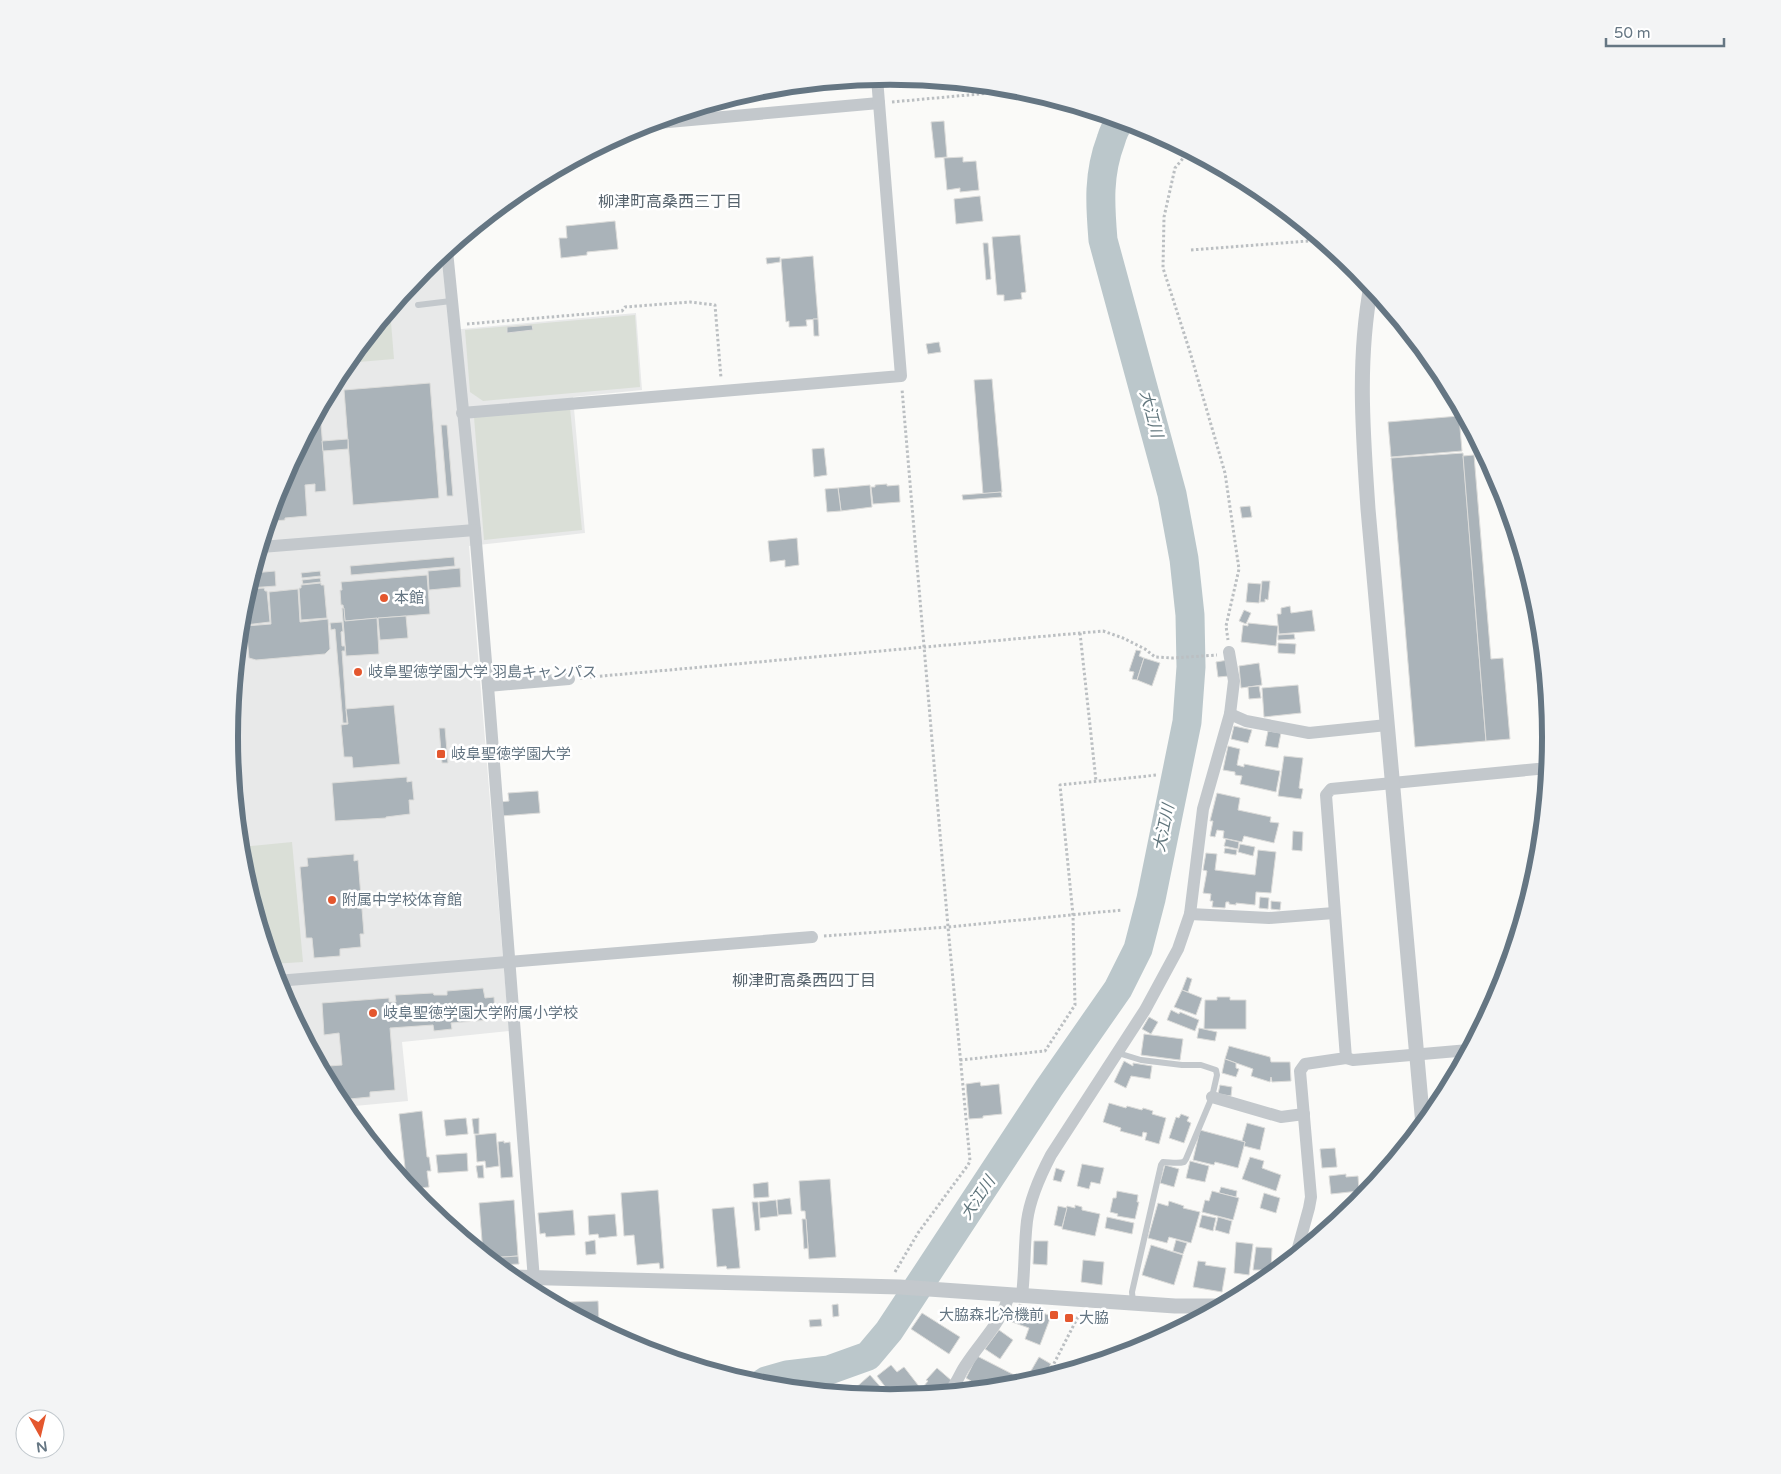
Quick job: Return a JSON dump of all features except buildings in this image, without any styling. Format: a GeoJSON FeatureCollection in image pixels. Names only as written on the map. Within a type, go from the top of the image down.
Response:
{"type":"FeatureCollection","features":[{"type":"Feature","properties":{"kind":"street"},"geometry":{"type":"LineString","coordinates":[[462,412],[901,376],[878,85]]}},
{"type":"Feature","properties":{"kind":"street"},"geometry":{"type":"LineString","coordinates":[[678,121],[879,104]]}},
{"type":"Feature","properties":{"kind":"street"},"geometry":{"type":"LineString","coordinates":[[448,259],[475,530],[534,1283]]}},
{"type":"Feature","properties":{"kind":"street"},"geometry":{"type":"LineString","coordinates":[[1370,295],[1365,328],[1362,375],[1362,418],[1368,509],[1422,1114]]}},
{"type":"Feature","properties":{"kind":"street"},"geometry":{"type":"LineString","coordinates":[[267,547],[475,530]]}},
{"type":"Feature","properties":{"kind":"street"},"geometry":{"type":"LineString","coordinates":[[958,1385],[959,1375],[999,1319],[1006,1306],[1016,1295],[1027,1219],[1034,1194],[1051,1156],[1146,1010],[1178,950],[1190,914],[1203,809],[1230,714],[1234,681],[1229,652]]}},
{"type":"Feature","properties":{"kind":"street"},"geometry":{"type":"LineString","coordinates":[[488,686],[569,679]]}},
{"type":"Feature","properties":{"kind":"street"},"geometry":{"type":"LineString","coordinates":[[1230,714],[1246,720],[1308,733],[1388,725]]}},
{"type":"Feature","properties":{"kind":"street"},"geometry":{"type":"LineString","coordinates":[[1346,1058],[1326,795],[1332,789],[1541,769]]}},
{"type":"Feature","properties":{"kind":"street"},"geometry":{"type":"LineString","coordinates":[[1190,914],[1269,918],[1334,913]]}},
{"type":"Feature","properties":{"kind":"street"},"geometry":{"type":"LineString","coordinates":[[286,981],[812,937]]}},
{"type":"Feature","properties":{"kind":"street"},"geometry":{"type":"LineString","coordinates":[[1299,1244],[1310,1208],[1311,1197],[1300,1070],[1304,1064],[1346,1058],[1353,1060],[1462,1051]]}},
{"type":"Feature","properties":{"kind":"street"},"geometry":{"type":"LineString","coordinates":[[1212,1097],[1281,1117],[1304,1114]]}},
{"type":"Feature","properties":{"kind":"street"},"geometry":{"type":"LineString","coordinates":[[537,1285],[896,1287],[1133,1303],[1209,1306]]}},
{"type":"Feature","properties":{"kind":"lane"},"geometry":{"type":"LineString","coordinates":[[418,304],[451,301]]}},
{"type":"Feature","properties":{"kind":"lane"},"geometry":{"type":"LineString","coordinates":[[1118,1052],[1141,1060],[1182,1066],[1201,1065],[1216,1070],[1217,1075],[1212,1097],[1184,1162],[1163,1162],[1161,1165],[1132,1292],[1133,1303]]}},
{"type":"Feature","properties":{"kind":"path"},"geometry":{"type":"LineString","coordinates":[[879,104],[990,93]]}},
{"type":"Feature","properties":{"kind":"path"},"geometry":{"type":"LineString","coordinates":[[1185,155],[1175,168],[1164,217],[1163,268],[1190,352],[1225,473],[1239,569],[1226,626],[1229,652]]}},
{"type":"Feature","properties":{"kind":"path"},"geometry":{"type":"LineString","coordinates":[[1191,250],[1312,241]]}},
{"type":"Feature","properties":{"kind":"path"},"geometry":{"type":"LineString","coordinates":[[454,325],[622,311],[625,307],[690,302],[715,305],[722,391]]}},
{"type":"Feature","properties":{"kind":"path"},"geometry":{"type":"LineString","coordinates":[[896,1287],[892,1277],[918,1233],[970,1160],[901,376]]}},
{"type":"Feature","properties":{"kind":"path"},"geometry":{"type":"LineString","coordinates":[[569,679],[1104,631],[1145,648],[1155,657],[1213,656]]}},
{"type":"Feature","properties":{"kind":"path"},"geometry":{"type":"LineString","coordinates":[[1080,633],[1096,781]]}},
{"type":"Feature","properties":{"kind":"path"},"geometry":{"type":"LineString","coordinates":[[960,1060],[1045,1050],[1075,1004],[1073,915],[1060,785],[1157,775]]}},
{"type":"Feature","properties":{"kind":"path"},"geometry":{"type":"LineString","coordinates":[[812,937],[948,927],[1122,910]]}},
{"type":"Feature","properties":{"kind":"path"},"geometry":{"type":"LineString","coordinates":[[1051,1369],[1079,1314],[1082,1299]]}},
{"type":"Feature","properties":{"kind":"shaded area","name":"岐阜聖徳学園大学 羽島キャンパス"},"geometry":{"type":"Polygon","coordinates":[[[445,262],[451,330],[636,313],[642,390],[573,397],[585,533],[469,546],[509,1031],[402,1042],[408,1101],[353,1106],[326,1063],[288,987],[273,947],[251,864],[244,822],[238,737],[244,652],[251,610],[273,527],[288,487],[326,411],[348,375],[400,307],[445,262]]]}},
{"type":"Feature","properties":{"kind":"shaded area"},"geometry":{"type":"Polygon","coordinates":[[[635,315],[640,387],[483,401],[470,392],[465,330],[635,315]]]}},
{"type":"Feature","properties":{"kind":"shaded area"},"geometry":{"type":"Polygon","coordinates":[[[391,318],[394,359],[357,362],[391,318]]]}},
{"type":"Feature","properties":{"kind":"shaded area"},"geometry":{"type":"Polygon","coordinates":[[[570,408],[582,530],[484,540],[474,417],[570,408]]]}},
{"type":"Feature","properties":{"kind":"shaded area"},"geometry":{"type":"Polygon","coordinates":[[[292,842],[303,962],[279,964],[261,906],[248,846],[292,842]]]}},
{"type":"Feature","properties":{"kind":"waterway","name":"大江川"},"geometry":{"type":"LineString","coordinates":[[776,1378],[829,1370],[868,1356],[889,1331],[1049,1088],[1118,989],[1138,949],[1151,899],[1187,722],[1191,667],[1190,615],[1184,559],[1172,494],[1103,240],[1102,177],[1107,153],[1117,126]]}},
{"type":"Feature","properties":{"kind":"place","name":"本館"},"geometry":{"type":"Point","coordinates":[384,598]}},
{"type":"Feature","properties":{"kind":"place","name":"岐阜聖徳学園大学 羽島キャンパス"},"geometry":{"type":"Point","coordinates":[358,672]}},
{"type":"Feature","properties":{"kind":"place","name":"岐阜聖徳学園大学"},"geometry":{"type":"Point","coordinates":[441,754]}},
{"type":"Feature","properties":{"kind":"place","name":"附属中学校体育館"},"geometry":{"type":"Point","coordinates":[332,900]}},
{"type":"Feature","properties":{"kind":"place","name":"岐阜聖徳学園大学附属小学校"},"geometry":{"type":"Point","coordinates":[373,1013]}},
{"type":"Feature","properties":{"kind":"place","name":"大脇森北冷機前"},"geometry":{"type":"Point","coordinates":[1054,1315]}},
{"type":"Feature","properties":{"kind":"place","name":"大脇"},"geometry":{"type":"Point","coordinates":[1069,1318]}},
{"type":"Feature","properties":{"kind":"district","name":"柳津町高桑西三丁目"},"geometry":{"type":"Point","coordinates":[670,202]}},
{"type":"Feature","properties":{"kind":"district","name":"柳津町高桑西四丁目"},"geometry":{"type":"Point","coordinates":[804,981]}}]}
